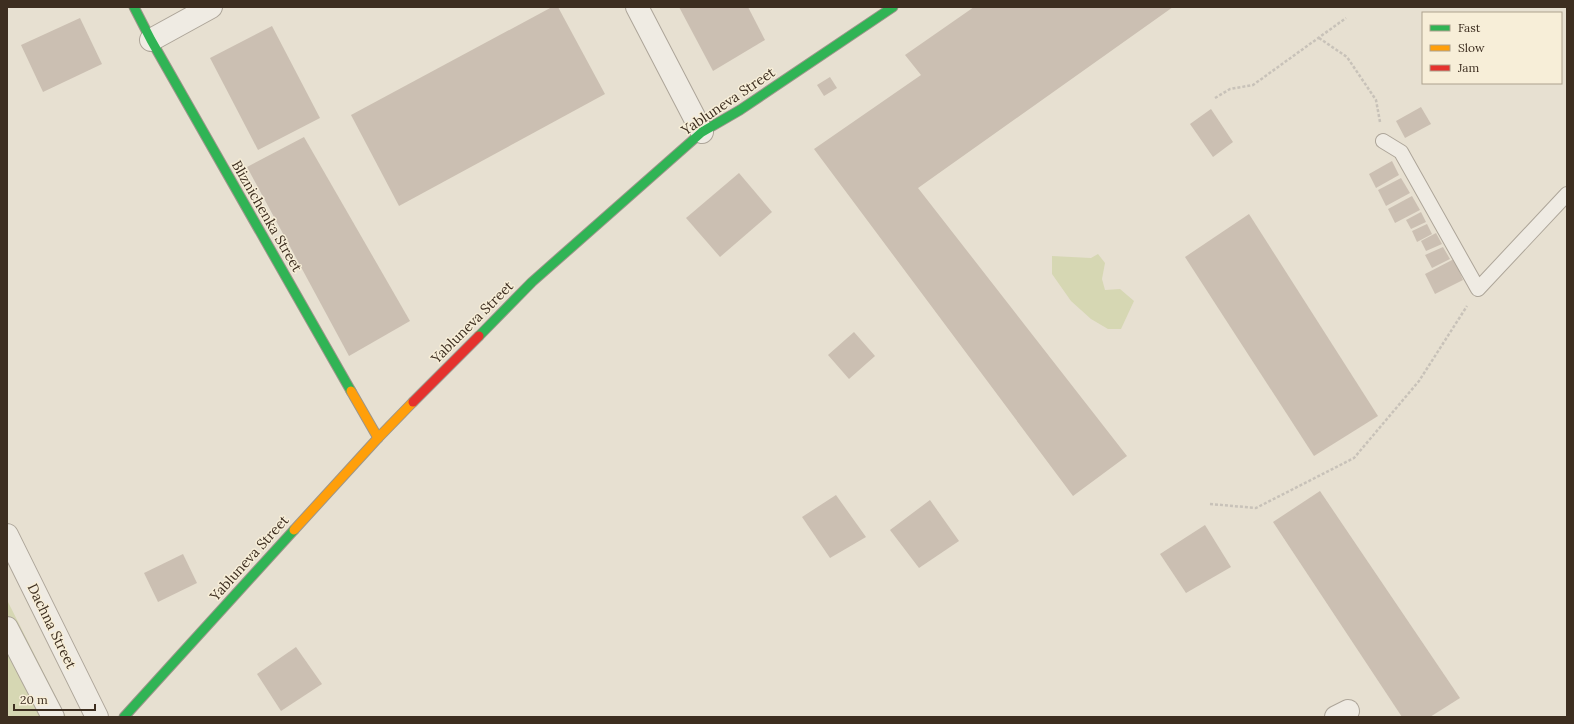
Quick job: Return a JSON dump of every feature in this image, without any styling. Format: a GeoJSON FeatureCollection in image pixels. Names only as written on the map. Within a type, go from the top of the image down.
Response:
{"type":"FeatureCollection","features":[{"type":"Feature","properties":{"kind":"street","name":"Bliznichenka Street"},"geometry":{"type":"LineString","coordinates":[[134,7],[151,40],[378,438]]}},
{"type":"Feature","properties":{"kind":"street"},"geometry":{"type":"LineString","coordinates":[[151,40],[211,7]]}},
{"type":"Feature","properties":{"kind":"street"},"geometry":{"type":"LineString","coordinates":[[637,7],[702,132]]}},
{"type":"Feature","properties":{"kind":"street","name":"Yabluneva Street"},"geometry":{"type":"LineString","coordinates":[[124,717],[378,438],[532,282],[702,132],[740,110],[893,7]]}},
{"type":"Feature","properties":{"kind":"street","name":"Dachna Street"},"geometry":{"type":"LineString","coordinates":[[7,535],[97,717]]}},
{"type":"Feature","properties":{"kind":"street"},"geometry":{"type":"LineString","coordinates":[[7,628],[53,717]]}},
{"type":"Feature","properties":{"kind":"lane"},"geometry":{"type":"LineString","coordinates":[[1383,141],[1401,152],[1478,289],[1567,194]]}},
{"type":"Feature","properties":{"kind":"path"},"geometry":{"type":"LineString","coordinates":[[1215,98],[1230,89],[1253,85],[1346,18]]}},
{"type":"Feature","properties":{"kind":"path"},"geometry":{"type":"LineString","coordinates":[[1319,38],[1347,57],[1376,100],[1383,141]]}},
{"type":"Feature","properties":{"kind":"path"},"geometry":{"type":"LineString","coordinates":[[1210,504],[1256,508],[1354,458],[1419,382],[1478,289]]}},
{"type":"Feature","properties":{"kind":"green space"},"geometry":{"type":"Polygon","coordinates":[[[1098,254],[1105,263],[1102,279],[1105,290],[1120,289],[1134,301],[1121,329],[1108,329],[1091,319],[1071,301],[1052,274],[1052,256],[1091,258],[1098,254]]]}},
{"type":"Feature","properties":{"kind":"green space"},"geometry":{"type":"Polygon","coordinates":[[[7,600],[66,717],[7,717],[7,600]]]}},
{"type":"Feature","properties":{"kind":"building"},"geometry":{"type":"Polygon","coordinates":[[[552,7],[558,7],[605,94],[399,206],[351,115],[552,7]]]}},
{"type":"Feature","properties":{"kind":"building"},"geometry":{"type":"Polygon","coordinates":[[[679,7],[748,7],[765,40],[713,71],[679,7]]]}},
{"type":"Feature","properties":{"kind":"building"},"geometry":{"type":"Polygon","coordinates":[[[974,7],[1173,7],[918,188],[1127,456],[1073,496],[814,149],[921,75],[905,55],[974,7]]]}},
{"type":"Feature","properties":{"kind":"building"},"geometry":{"type":"Polygon","coordinates":[[[80,18],[102,64],[43,92],[21,45],[80,18]]]}},
{"type":"Feature","properties":{"kind":"building"},"geometry":{"type":"Polygon","coordinates":[[[272,26],[320,118],[258,150],[210,58],[272,26]]]}},
{"type":"Feature","properties":{"kind":"building"},"geometry":{"type":"Polygon","coordinates":[[[830,77],[837,88],[824,96],[817,85],[830,77]]]}},
{"type":"Feature","properties":{"kind":"building"},"geometry":{"type":"Polygon","coordinates":[[[1421,107],[1431,124],[1405,138],[1396,121],[1421,107]]]}},
{"type":"Feature","properties":{"kind":"building"},"geometry":{"type":"Polygon","coordinates":[[[1211,109],[1233,142],[1213,157],[1190,124],[1211,109]]]}},
{"type":"Feature","properties":{"kind":"building"},"geometry":{"type":"Polygon","coordinates":[[[304,137],[410,321],[349,356],[247,167],[304,137]]]}},
{"type":"Feature","properties":{"kind":"building"},"geometry":{"type":"Polygon","coordinates":[[[1392,161],[1399,175],[1376,188],[1369,174],[1392,161]]]}},
{"type":"Feature","properties":{"kind":"building"},"geometry":{"type":"Polygon","coordinates":[[[739,173],[772,212],[720,257],[686,218],[739,173]]]}},
{"type":"Feature","properties":{"kind":"building"},"geometry":{"type":"Polygon","coordinates":[[[1401,178],[1410,193],[1386,206],[1378,190],[1401,178]]]}},
{"type":"Feature","properties":{"kind":"building"},"geometry":{"type":"Polygon","coordinates":[[[1412,196],[1420,210],[1395,223],[1388,209],[1412,196]]]}},
{"type":"Feature","properties":{"kind":"building"},"geometry":{"type":"Polygon","coordinates":[[[1421,212],[1426,222],[1411,229],[1406,220],[1421,212]]]}},
{"type":"Feature","properties":{"kind":"building"},"geometry":{"type":"Polygon","coordinates":[[[1249,214],[1378,416],[1314,456],[1185,257],[1249,214]]]}},
{"type":"Feature","properties":{"kind":"building"},"geometry":{"type":"Polygon","coordinates":[[[1427,224],[1432,234],[1417,242],[1412,231],[1427,224]]]}},
{"type":"Feature","properties":{"kind":"building"},"geometry":{"type":"Polygon","coordinates":[[[1436,233],[1442,244],[1426,251],[1421,241],[1436,233]]]}},
{"type":"Feature","properties":{"kind":"building"},"geometry":{"type":"Polygon","coordinates":[[[1443,247],[1450,259],[1432,268],[1425,255],[1443,247]]]}},
{"type":"Feature","properties":{"kind":"building"},"geometry":{"type":"Polygon","coordinates":[[[1454,259],[1463,280],[1435,294],[1425,274],[1454,259]]]}},
{"type":"Feature","properties":{"kind":"building"},"geometry":{"type":"Polygon","coordinates":[[[854,332],[875,356],[849,379],[828,355],[854,332]]]}},
{"type":"Feature","properties":{"kind":"building"},"geometry":{"type":"Polygon","coordinates":[[[1320,491],[1460,698],[1430,717],[1402,717],[1273,522],[1320,491]]]}},
{"type":"Feature","properties":{"kind":"building"},"geometry":{"type":"Polygon","coordinates":[[[836,495],[866,537],[830,558],[802,517],[836,495]]]}},
{"type":"Feature","properties":{"kind":"building"},"geometry":{"type":"Polygon","coordinates":[[[930,500],[959,541],[919,568],[890,530],[930,500]]]}},
{"type":"Feature","properties":{"kind":"building"},"geometry":{"type":"Polygon","coordinates":[[[1205,525],[1231,567],[1186,593],[1160,554],[1205,525]]]}},
{"type":"Feature","properties":{"kind":"building"},"geometry":{"type":"Polygon","coordinates":[[[183,554],[197,583],[158,602],[144,573],[183,554]]]}},
{"type":"Feature","properties":{"kind":"building"},"geometry":{"type":"Polygon","coordinates":[[[296,647],[322,684],[281,711],[257,674],[296,647]]]}},
{"type":"Feature","properties":{"kind":"traffic: fast"},"geometry":{"type":"LineString","coordinates":[[134,7],[151,40],[351,391]]}},
{"type":"Feature","properties":{"kind":"traffic: fast"},"geometry":{"type":"LineString","coordinates":[[479,336],[532,282],[702,132],[740,110],[893,7]]}},
{"type":"Feature","properties":{"kind":"traffic: fast"},"geometry":{"type":"LineString","coordinates":[[124,717],[294,530]]}},
{"type":"Feature","properties":{"kind":"traffic: slow"},"geometry":{"type":"LineString","coordinates":[[351,391],[378,438]]}},
{"type":"Feature","properties":{"kind":"traffic: slow"},"geometry":{"type":"LineString","coordinates":[[294,530],[413,402]]}},
{"type":"Feature","properties":{"kind":"traffic: jam"},"geometry":{"type":"LineString","coordinates":[[413,402],[479,336]]}}]}
